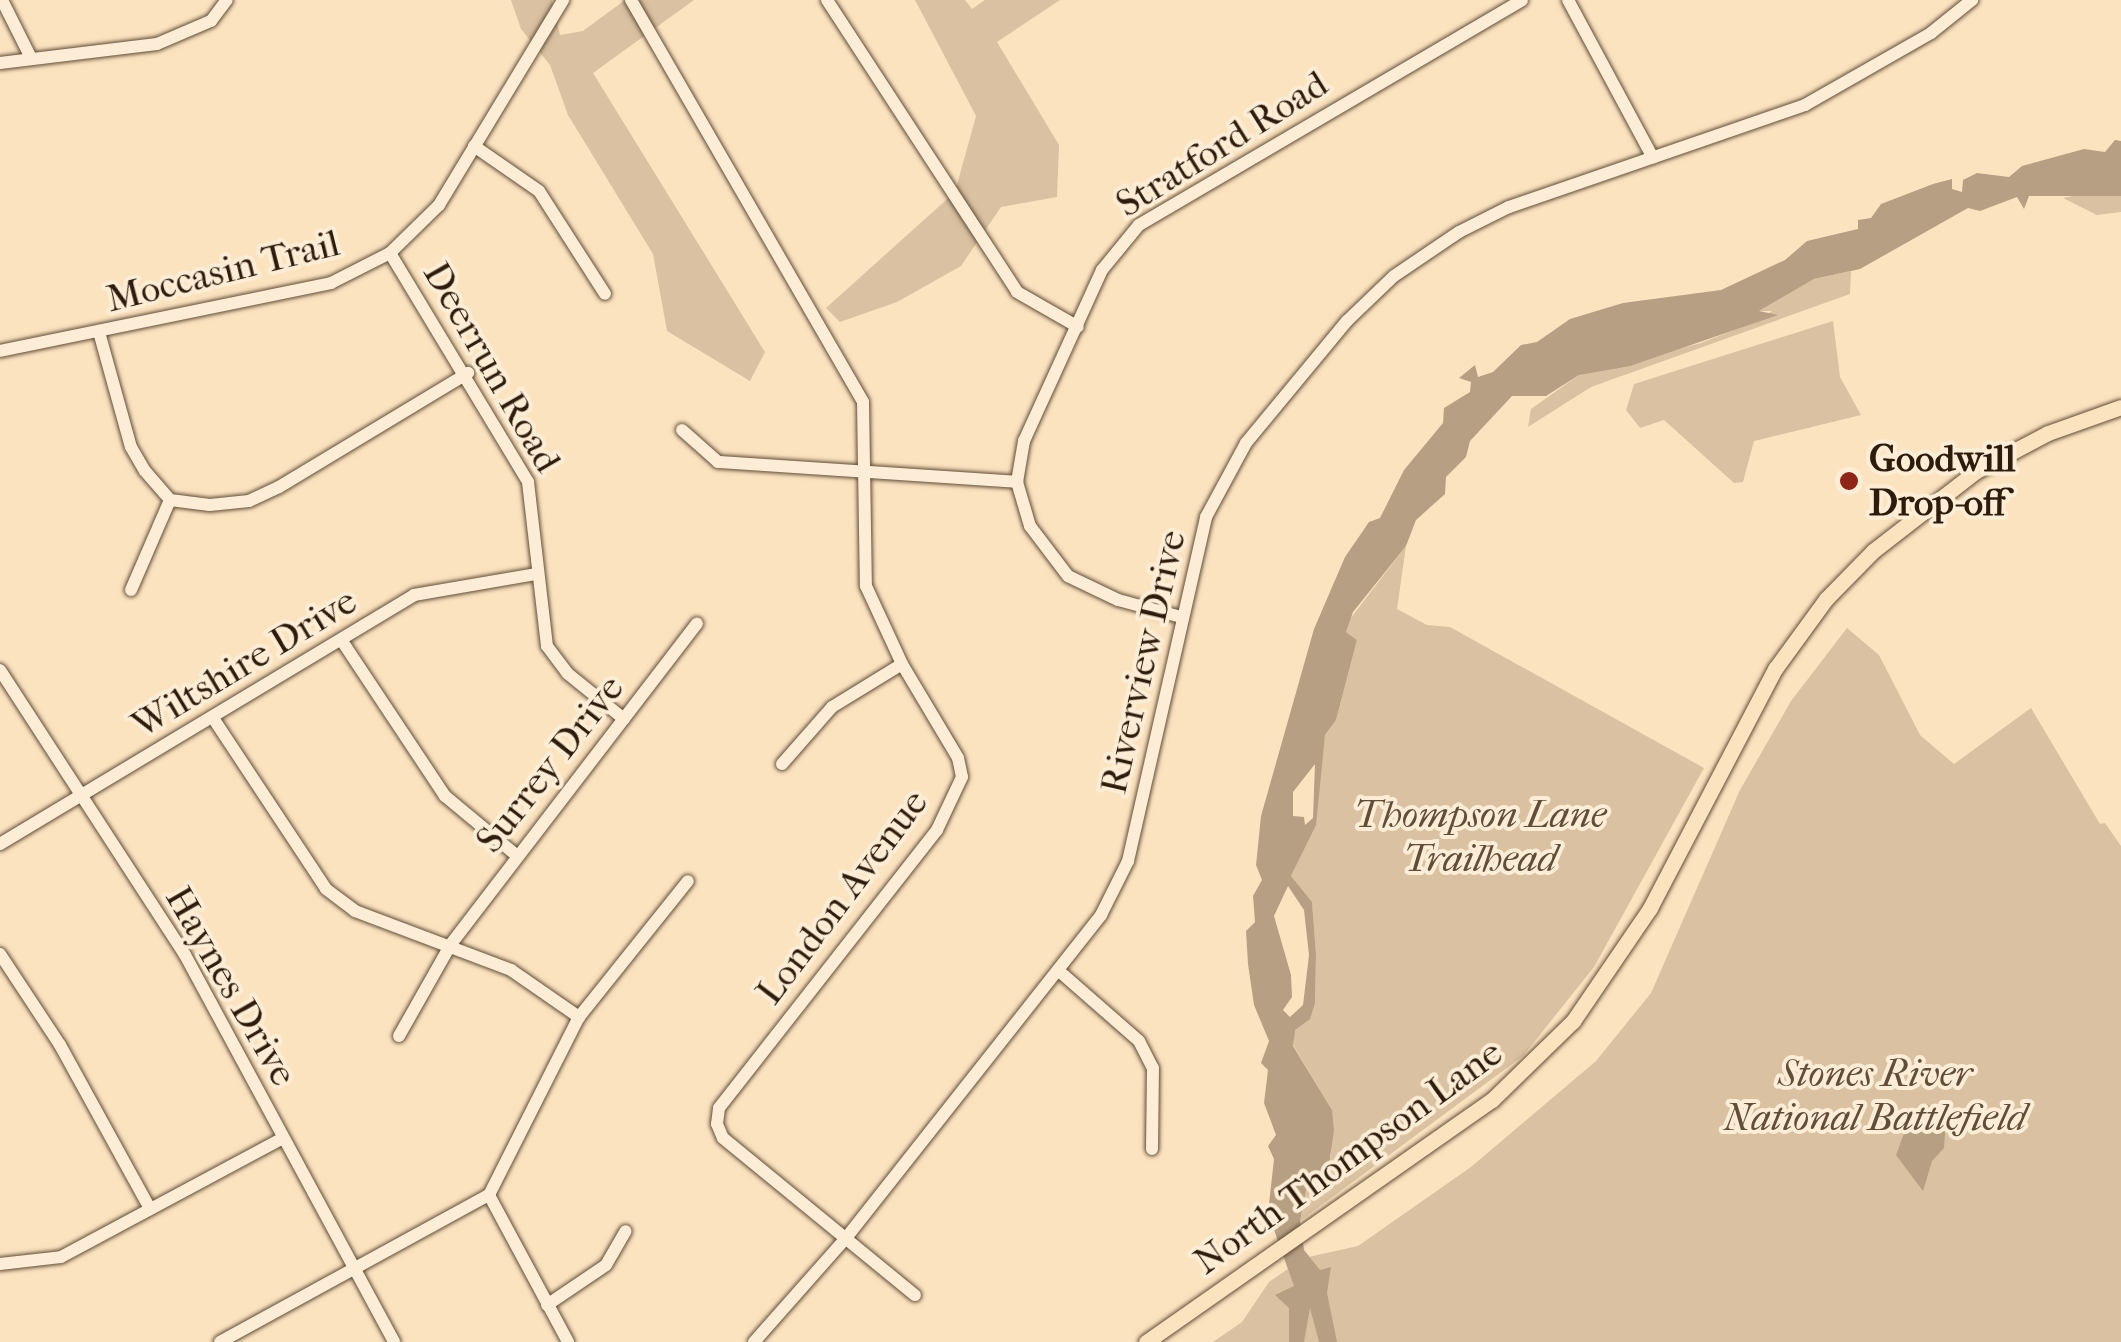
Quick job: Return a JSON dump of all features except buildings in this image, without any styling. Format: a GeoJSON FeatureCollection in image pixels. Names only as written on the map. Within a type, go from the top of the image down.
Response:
{"type":"FeatureCollection","features":[{"type":"Feature","properties":{"kind":"main road","name":"North Thompson Lane"},"geometry":{"type":"LineString","coordinates":[[1146,1342],[1492,1100],[1574,1021],[1650,908],[1775,669],[1838,587],[1925,507],[1976,471],[2048,432],[2121,406]]}},
{"type":"Feature","properties":{"kind":"street"},"geometry":{"type":"LineString","coordinates":[[2,0],[32,58]]}},
{"type":"Feature","properties":{"kind":"street"},"geometry":{"type":"LineString","coordinates":[[0,63],[157,44],[201,27],[227,0]]}},
{"type":"Feature","properties":{"kind":"street","name":"Moccasin Trail"},"geometry":{"type":"LineString","coordinates":[[0,351],[332,283],[390,253],[440,205],[563,0]]}},
{"type":"Feature","properties":{"kind":"street","name":"London Avenue"},"geometry":{"type":"LineString","coordinates":[[631,0],[863,402],[866,474],[860,563],[902,664],[958,758],[962,777],[937,830],[719,1108],[717,1124],[723,1138],[846,1238]]}},
{"type":"Feature","properties":{"kind":"street"},"geometry":{"type":"LineString","coordinates":[[827,0],[1029,303],[1078,328]]}},
{"type":"Feature","properties":{"kind":"street","name":"Stratford Road"},"geometry":{"type":"LineString","coordinates":[[1017,482],[1024,441],[1102,270],[1139,225],[1522,0]]}},
{"type":"Feature","properties":{"kind":"street"},"geometry":{"type":"LineString","coordinates":[[1568,0],[1653,158]]}},
{"type":"Feature","properties":{"kind":"street","name":"Riverview Drive"},"geometry":{"type":"LineString","coordinates":[[754,1342],[846,1238],[1101,914],[1128,860],[1194,552],[1226,473],[1347,321],[1394,276],[1459,232],[1509,207],[1805,105],[1932,33],[1972,0]]}},
{"type":"Feature","properties":{"kind":"street"},"geometry":{"type":"LineString","coordinates":[[474,146],[539,191],[605,294]]}},
{"type":"Feature","properties":{"kind":"street","name":"Deerrun Road"},"geometry":{"type":"LineString","coordinates":[[390,253],[468,373],[535,500],[534,574],[556,660],[624,719]]}},
{"type":"Feature","properties":{"kind":"street"},"geometry":{"type":"LineString","coordinates":[[99,332],[131,447],[170,500]]}},
{"type":"Feature","properties":{"kind":"street"},"geometry":{"type":"LineString","coordinates":[[170,500],[250,501],[468,373]]}},
{"type":"Feature","properties":{"kind":"street"},"geometry":{"type":"LineString","coordinates":[[682,430],[718,462],[1017,482],[1030,526],[1068,576],[1118,600],[1181,616]]}},
{"type":"Feature","properties":{"kind":"street"},"geometry":{"type":"LineString","coordinates":[[130,590],[170,500]]}},
{"type":"Feature","properties":{"kind":"street","name":"Wiltshire Drive"},"geometry":{"type":"LineString","coordinates":[[0,844],[414,595],[534,574]]}},
{"type":"Feature","properties":{"kind":"street","name":"Surrey Drive"},"geometry":{"type":"LineString","coordinates":[[399,1036],[451,944],[698,623]]}},
{"type":"Feature","properties":{"kind":"street"},"geometry":{"type":"LineString","coordinates":[[342,641],[445,796],[516,855]]}},
{"type":"Feature","properties":{"kind":"street"},"geometry":{"type":"LineString","coordinates":[[782,764],[832,708],[902,664]]}},
{"type":"Feature","properties":{"kind":"street","name":"Haynes Drive"},"geometry":{"type":"LineString","coordinates":[[0,670],[185,955],[394,1342]]}},
{"type":"Feature","properties":{"kind":"street"},"geometry":{"type":"LineString","coordinates":[[212,718],[326,890],[355,911],[451,944],[528,979],[579,1017]]}},
{"type":"Feature","properties":{"kind":"street"},"geometry":{"type":"LineString","coordinates":[[220,1342],[490,1195],[579,1017],[688,882]]}},
{"type":"Feature","properties":{"kind":"street"},"geometry":{"type":"LineString","coordinates":[[0,954],[60,1045],[150,1210]]}},
{"type":"Feature","properties":{"kind":"street"},"geometry":{"type":"LineString","coordinates":[[1059,971],[1139,1041],[1152,1068],[1152,1149]]}},
{"type":"Feature","properties":{"kind":"street"},"geometry":{"type":"LineString","coordinates":[[0,1264],[61,1256],[283,1138]]}},
{"type":"Feature","properties":{"kind":"street"},"geometry":{"type":"LineString","coordinates":[[490,1195],[568,1342]]}},
{"type":"Feature","properties":{"kind":"street"},"geometry":{"type":"LineString","coordinates":[[547,1305],[606,1265],[626,1231]]}},
{"type":"Feature","properties":{"kind":"street"},"geometry":{"type":"LineString","coordinates":[[846,1238],[915,1295]]}},
{"type":"Feature","properties":{"kind":"green space"},"geometry":{"type":"Polygon","coordinates":[[[511,0],[552,0],[560,35],[583,31],[625,0],[694,0],[593,73],[765,352],[750,381],[667,331],[653,254],[568,115],[550,65],[521,29],[511,0]]]}},
{"type":"Feature","properties":{"kind":"green space"},"geometry":{"type":"Polygon","coordinates":[[[915,0],[965,0],[972,9],[985,0],[1060,0],[997,42],[1059,145],[1057,197],[1001,207],[961,266],[897,302],[840,322],[826,308],[955,192],[976,116],[915,0]]]}},
{"type":"Feature","properties":{"kind":"green space"},"geometry":{"type":"Polygon","coordinates":[[[2088,193],[2121,196],[2121,212],[2097,215],[2063,198],[2088,193]]]}},
{"type":"Feature","properties":{"kind":"green space"},"geometry":{"type":"Polygon","coordinates":[[[1851,271],[1850,294],[1591,387],[1528,427],[1531,409],[1579,375],[1701,343],[1760,320],[1772,311],[1759,311],[1814,279],[1851,271]]]}},
{"type":"Feature","properties":{"kind":"green space"},"geometry":{"type":"Polygon","coordinates":[[[1833,321],[1840,377],[1861,415],[1754,441],[1743,482],[1734,483],[1664,420],[1640,428],[1626,410],[1634,384],[1833,321]]]}},
{"type":"Feature","properties":{"kind":"green space","name":"Thompson Lane Trailhead"},"geometry":{"type":"Polygon","coordinates":[[[1406,546],[1397,609],[1427,625],[1450,627],[1704,768],[1594,967],[1523,1056],[1300,1221],[1307,1185],[1331,1156],[1332,1110],[1293,1045],[1294,1030],[1315,1003],[1316,954],[1312,903],[1291,876],[1312,832],[1325,735],[1336,720],[1357,640],[1346,632],[1350,619],[1406,546]]]}},
{"type":"Feature","properties":{"kind":"green space","name":"Stones River National Battlefield"},"geometry":{"type":"Polygon","coordinates":[[[1847,628],[1879,655],[1920,735],[1954,764],[2031,708],[2100,824],[2105,823],[2121,846],[2121,1342],[1213,1342],[1242,1322],[1269,1282],[1304,1258],[1358,1246],[1471,1167],[1596,1061],[1651,993],[1740,790],[1791,701],[1847,628]]]}},
{"type":"Feature","properties":{"kind":"shaded area"},"geometry":{"type":"Polygon","coordinates":[[[2115,140],[2121,141],[2121,196],[2029,196],[2024,209],[2017,197],[1980,211],[1968,208],[1860,269],[1814,279],[1759,311],[1778,315],[1630,366],[1579,375],[1546,396],[1512,396],[1470,441],[1466,457],[1446,477],[1445,494],[1416,520],[1406,546],[1353,612],[1346,632],[1357,640],[1336,720],[1325,735],[1316,825],[1291,876],[1312,902],[1316,954],[1315,1003],[1310,1019],[1295,1030],[1293,1046],[1332,1110],[1334,1130],[1329,1165],[1307,1185],[1300,1221],[1304,1250],[1320,1270],[1331,1267],[1327,1293],[1337,1342],[1319,1342],[1310,1308],[1304,1342],[1289,1342],[1289,1308],[1275,1295],[1294,1286],[1268,1213],[1274,1159],[1268,1146],[1276,1135],[1264,1103],[1268,1070],[1261,1063],[1269,1041],[1254,1005],[1246,931],[1255,922],[1253,896],[1262,880],[1256,865],[1261,816],[1314,629],[1345,557],[1369,522],[1380,518],[1404,470],[1443,423],[1444,408],[1470,392],[1471,382],[1459,378],[1475,365],[1478,377],[1493,372],[1521,345],[1537,342],[1570,319],[1623,303],[1721,290],[1785,260],[1807,241],[1858,229],[1858,220],[1871,218],[1881,204],[1933,184],[1952,179],[1952,189],[1962,192],[1963,180],[1977,173],[2009,177],[2022,166],[2084,149],[2105,152],[2115,140]],[[1315,764],[1293,792],[1293,816],[1304,817],[1305,825],[1313,818],[1315,764]],[[1288,886],[1274,916],[1291,975],[1292,997],[1283,1010],[1290,1017],[1303,1005],[1309,955],[1304,910],[1288,886]]]}},
{"type":"Feature","properties":{"kind":"shaded area"},"geometry":{"type":"Polygon","coordinates":[[[1927,1104],[1946,1118],[1944,1148],[1932,1161],[1923,1191],[1896,1155],[1908,1123],[1927,1104]]]}},
{"type":"Feature","properties":{"kind":"place","name":"Goodwill Drop-off"},"geometry":{"type":"Point","coordinates":[1849,481]}}]}
